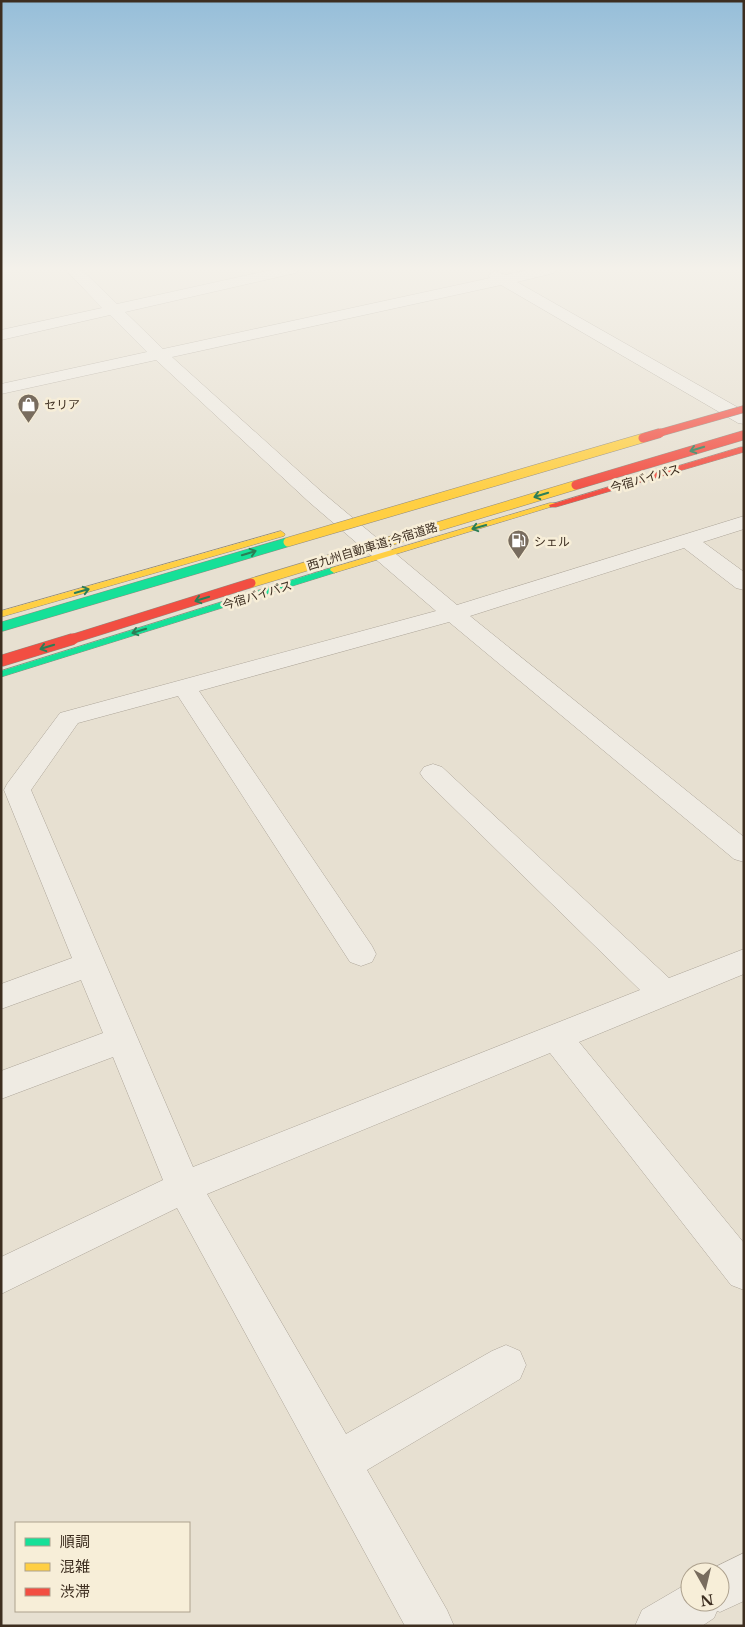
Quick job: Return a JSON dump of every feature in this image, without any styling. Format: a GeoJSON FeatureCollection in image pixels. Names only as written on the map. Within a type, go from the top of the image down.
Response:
{"type":"FeatureCollection","features":[{"type":"Feature","properties":{"kind":"highway"},"geometry":{"type":"LineString","coordinates":[[1,614],[744,403]]}},
{"type":"Feature","properties":{"kind":"highway","name":"西九州自動車道;今宿道路"},"geometry":{"type":"LineString","coordinates":[[1,627],[443,495],[744,409]]}},
{"type":"Feature","properties":{"kind":"highway","name":"西九州自動車道;今宿道路"},"geometry":{"type":"LineString","coordinates":[[1,661],[479,513],[744,435]]}},
{"type":"Feature","properties":{"kind":"highway","name":"今宿バイパス"},"geometry":{"type":"LineString","coordinates":[[1,674],[382,556],[744,449]]}},
{"type":"Feature","properties":{"kind":"street"},"geometry":{"type":"LineString","coordinates":[[150,346],[382,556],[744,852]]}},
{"type":"Feature","properties":{"kind":"street"},"geometry":{"type":"LineString","coordinates":[[1,389],[196,346]]}},
{"type":"Feature","properties":{"kind":"street"},"geometry":{"type":"LineString","coordinates":[[618,346],[744,419]]}},
{"type":"Feature","properties":{"kind":"street"},"geometry":{"type":"LineString","coordinates":[[432,1626],[184,1186],[17,790],[69,718],[453,614],[744,522]]}},
{"type":"Feature","properties":{"kind":"street"},"geometry":{"type":"LineString","coordinates":[[687,540],[744,583]]}},
{"type":"Feature","properties":{"kind":"street"},"geometry":{"type":"LineString","coordinates":[[184,687],[361,954]]}},
{"type":"Feature","properties":{"kind":"street"},"geometry":{"type":"LineString","coordinates":[[433,773],[664,993]]}},
{"type":"Feature","properties":{"kind":"street"},"geometry":{"type":"LineString","coordinates":[[1,1276],[184,1186],[744,961]]}},
{"type":"Feature","properties":{"kind":"street"},"geometry":{"type":"LineString","coordinates":[[1,997],[91,964]]}},
{"type":"Feature","properties":{"kind":"street"},"geometry":{"type":"LineString","coordinates":[[556,1038],[744,1272]]}},
{"type":"Feature","properties":{"kind":"street"},"geometry":{"type":"LineString","coordinates":[[1,1084],[122,1040]]}},
{"type":"Feature","properties":{"kind":"street"},"geometry":{"type":"LineString","coordinates":[[339,1462],[506,1365]]}},
{"type":"Feature","properties":{"kind":"street"},"geometry":{"type":"LineString","coordinates":[[730,1583],[744,1574]]}},
{"type":"Feature","properties":{"kind":"street"},"geometry":{"type":"LineString","coordinates":[[658,1626],[681,1612]]}},
{"type":"Feature","properties":{"kind":"traffic: fast"},"geometry":{"type":"LineString","coordinates":[[1,627],[288,542]]}},
{"type":"Feature","properties":{"kind":"traffic: fast"},"geometry":{"type":"LineString","coordinates":[[1,674],[334,570]]}},
{"type":"Feature","properties":{"kind":"traffic: slow"},"geometry":{"type":"LineString","coordinates":[[288,542],[643,438]]}},
{"type":"Feature","properties":{"kind":"traffic: slow"},"geometry":{"type":"LineString","coordinates":[[251,583],[576,485]]}},
{"type":"Feature","properties":{"kind":"traffic: slow"},"geometry":{"type":"LineString","coordinates":[[334,570],[553,505]]}},
{"type":"Feature","properties":{"kind":"traffic: slow"},"geometry":{"type":"LineString","coordinates":[[1,614],[281,534]]}},
{"type":"Feature","properties":{"kind":"traffic: jam"},"geometry":{"type":"LineString","coordinates":[[643,438],[744,409]]}},
{"type":"Feature","properties":{"kind":"traffic: jam"},"geometry":{"type":"LineString","coordinates":[[576,485],[744,435]]}},
{"type":"Feature","properties":{"kind":"traffic: jam"},"geometry":{"type":"LineString","coordinates":[[553,505],[744,449]]}},
{"type":"Feature","properties":{"kind":"traffic: jam"},"geometry":{"type":"LineString","coordinates":[[1,661],[251,583]]}},
{"type":"Feature","properties":{"kind":"place","name":"セリア"},"geometry":{"type":"Point","coordinates":[28,423]}},
{"type":"Feature","properties":{"kind":"place","name":"シェル"},"geometry":{"type":"Point","coordinates":[518,560]}}]}
